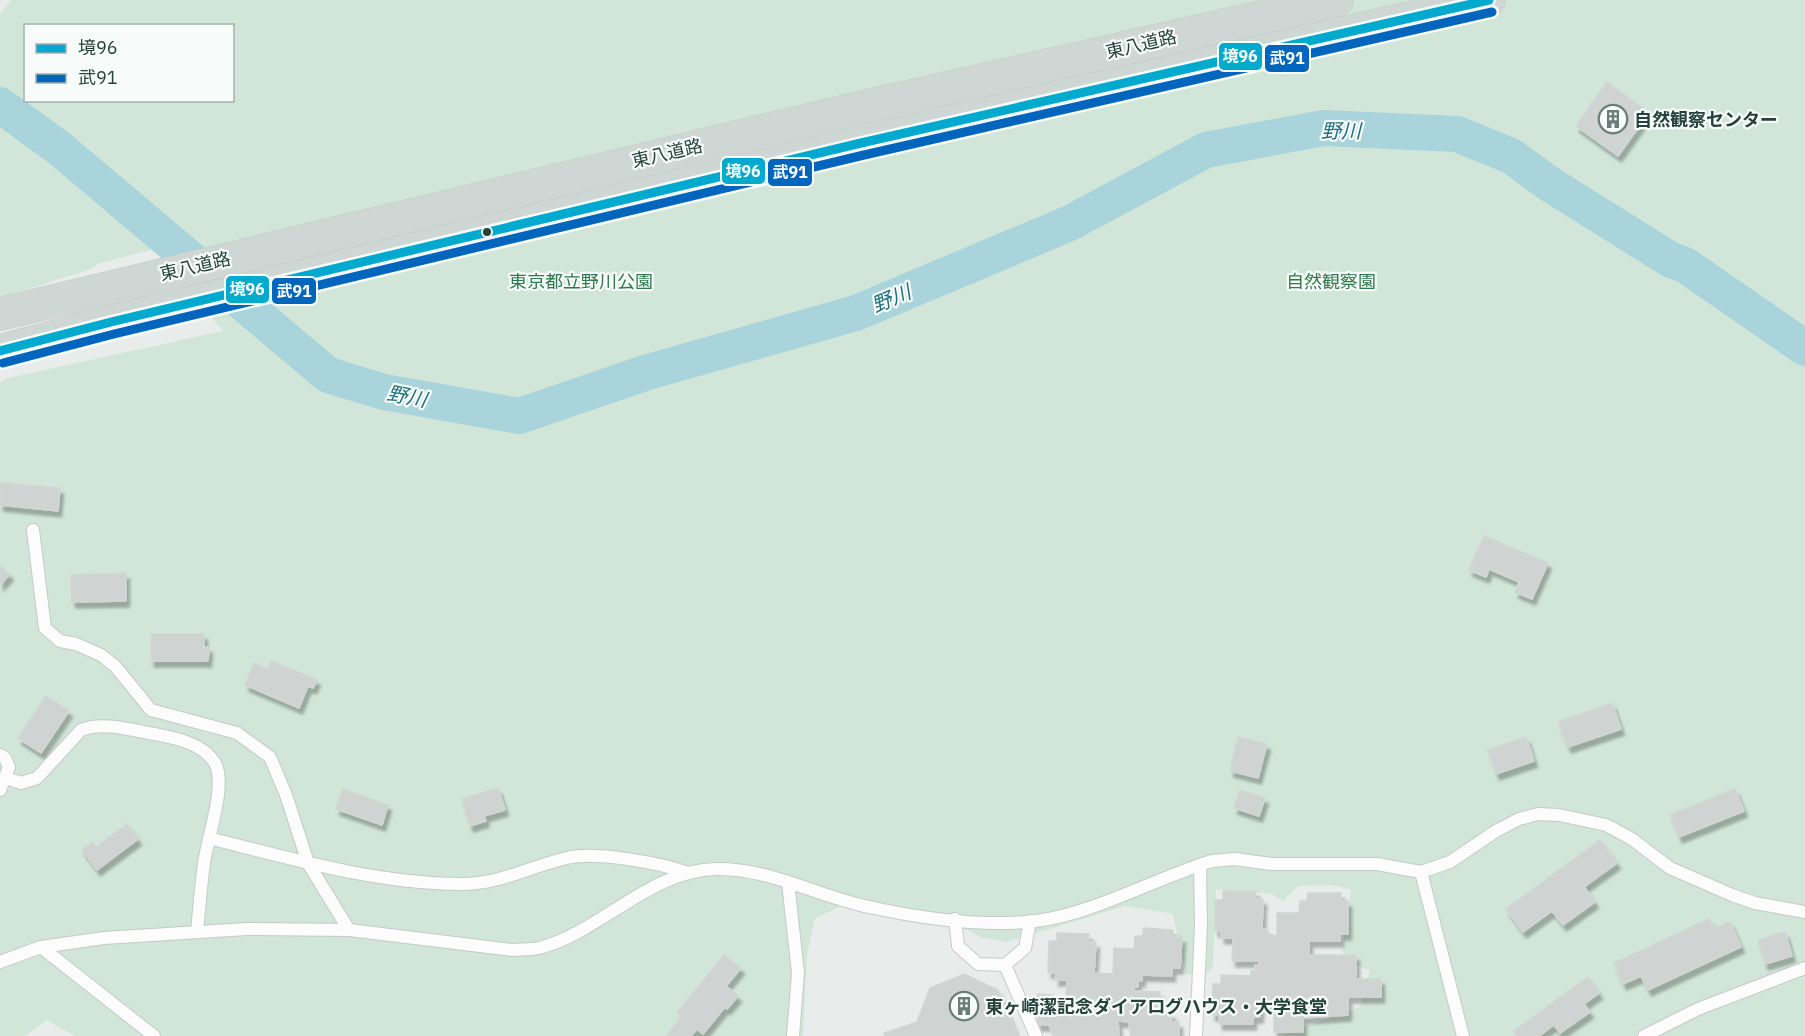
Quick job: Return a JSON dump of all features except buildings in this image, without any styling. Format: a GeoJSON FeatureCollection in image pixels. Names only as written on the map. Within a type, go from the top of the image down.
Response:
{"type":"FeatureCollection","features":[{"type":"Feature","properties":{"kind":"main road","name":"東八道路"},"geometry":{"type":"LineString","coordinates":[[0,314],[855,109],[1337,0]]}},
{"type":"Feature","properties":{"kind":"main road","name":"東八道路"},"geometry":{"type":"LineString","coordinates":[[0,351],[35,340],[861,143],[1489,0]]}},
{"type":"Feature","properties":{"kind":"lane"},"geometry":{"type":"LineString","coordinates":[[33,530],[45,628],[60,641],[76,644],[100,655],[115,666],[151,710],[237,733],[270,757],[278,772],[308,863],[349,930]]}},
{"type":"Feature","properties":{"kind":"lane"},"geometry":{"type":"LineString","coordinates":[[6,778],[21,783],[37,778],[81,730],[90,726],[179,739],[198,748],[215,764],[218,792],[209,838],[197,932]]}},
{"type":"Feature","properties":{"kind":"lane"},"geometry":{"type":"LineString","coordinates":[[0,755],[5,758],[9,767],[0,790]]}},
{"type":"Feature","properties":{"kind":"lane"},"geometry":{"type":"LineString","coordinates":[[2,958],[41,947],[104,938],[247,929],[349,930],[512,950],[538,949],[556,942],[688,873],[716,869],[766,874],[873,908],[955,919],[1030,921],[1067,914],[1200,865],[1235,859],[1270,864],[1377,864],[1421,872],[1450,862],[1496,831],[1519,819],[1538,814],[1559,815],[1606,825],[1632,839],[1670,868],[1755,903],[1805,912]]}},
{"type":"Feature","properties":{"kind":"lane"},"geometry":{"type":"LineString","coordinates":[[209,838],[308,863],[390,880],[484,884],[568,857],[590,856],[669,866],[688,873]]}},
{"type":"Feature","properties":{"kind":"lane"},"geometry":{"type":"LineString","coordinates":[[1196,1036],[1201,925],[1200,865]]}},
{"type":"Feature","properties":{"kind":"lane"},"geometry":{"type":"LineString","coordinates":[[1421,872],[1463,1036]]}},
{"type":"Feature","properties":{"kind":"lane"},"geometry":{"type":"LineString","coordinates":[[788,882],[798,973],[793,1036]]}},
{"type":"Feature","properties":{"kind":"lane"},"geometry":{"type":"LineString","coordinates":[[955,919],[958,946],[978,964],[1005,965],[1026,948],[1030,921]]}},
{"type":"Feature","properties":{"kind":"lane"},"geometry":{"type":"LineString","coordinates":[[41,947],[154,1036]]}},
{"type":"Feature","properties":{"kind":"lane"},"geometry":{"type":"LineString","coordinates":[[1005,965],[1036,1036]]}},
{"type":"Feature","properties":{"kind":"lane"},"geometry":{"type":"LineString","coordinates":[[1644,1036],[1698,1009],[1805,968]]}},
{"type":"Feature","properties":{"kind":"green space"},"geometry":{"type":"Polygon","coordinates":[[[11,0],[1805,0],[1805,1036],[1281,1036],[1360,1007],[1370,971],[1350,962],[1342,951],[1351,890],[1333,885],[1299,886],[1283,901],[1272,894],[1216,889],[1213,967],[1203,978],[1186,974],[1173,914],[1125,906],[1007,942],[982,938],[943,916],[842,906],[815,918],[807,955],[803,1036],[75,1036],[47,1020],[25,1036],[0,1036],[0,382],[8,378],[223,331],[154,249],[97,264],[94,268],[0,298],[0,14],[11,0]]]}},
{"type":"Feature","properties":{"kind":"waterway","name":"野川"},"geometry":{"type":"LineString","coordinates":[[0,105],[59,148],[328,375],[384,392],[519,416],[648,372],[856,313],[1070,223],[1206,150],[1323,128],[1457,134],[1511,156],[1551,185],[1671,260],[1685,265],[1805,348]]}},
{"type":"Feature","properties":{"kind":"transit line","name":"境96"},"geometry":{"type":"LineString","coordinates":[[0,351],[111,322],[861,143],[1489,0]]}},
{"type":"Feature","properties":{"kind":"transit line","name":"武91"},"geometry":{"type":"LineString","coordinates":[[3,363],[114,334],[864,155],[1492,12]]}},
{"type":"Feature","properties":{"kind":"place","name":"自然観察センター"},"geometry":{"type":"Point","coordinates":[1613,119]}},
{"type":"Feature","properties":{"kind":"place","name":"東ヶ崎潔記念ダイアログハウス・大学食堂"},"geometry":{"type":"Point","coordinates":[964,1006]}},
{"type":"Feature","properties":{"kind":"park label","name":"東京都立野川公園"},"geometry":{"type":"Point","coordinates":[581,281]}},
{"type":"Feature","properties":{"kind":"park label","name":"自然観察園"},"geometry":{"type":"Point","coordinates":[1331,281]}}]}
